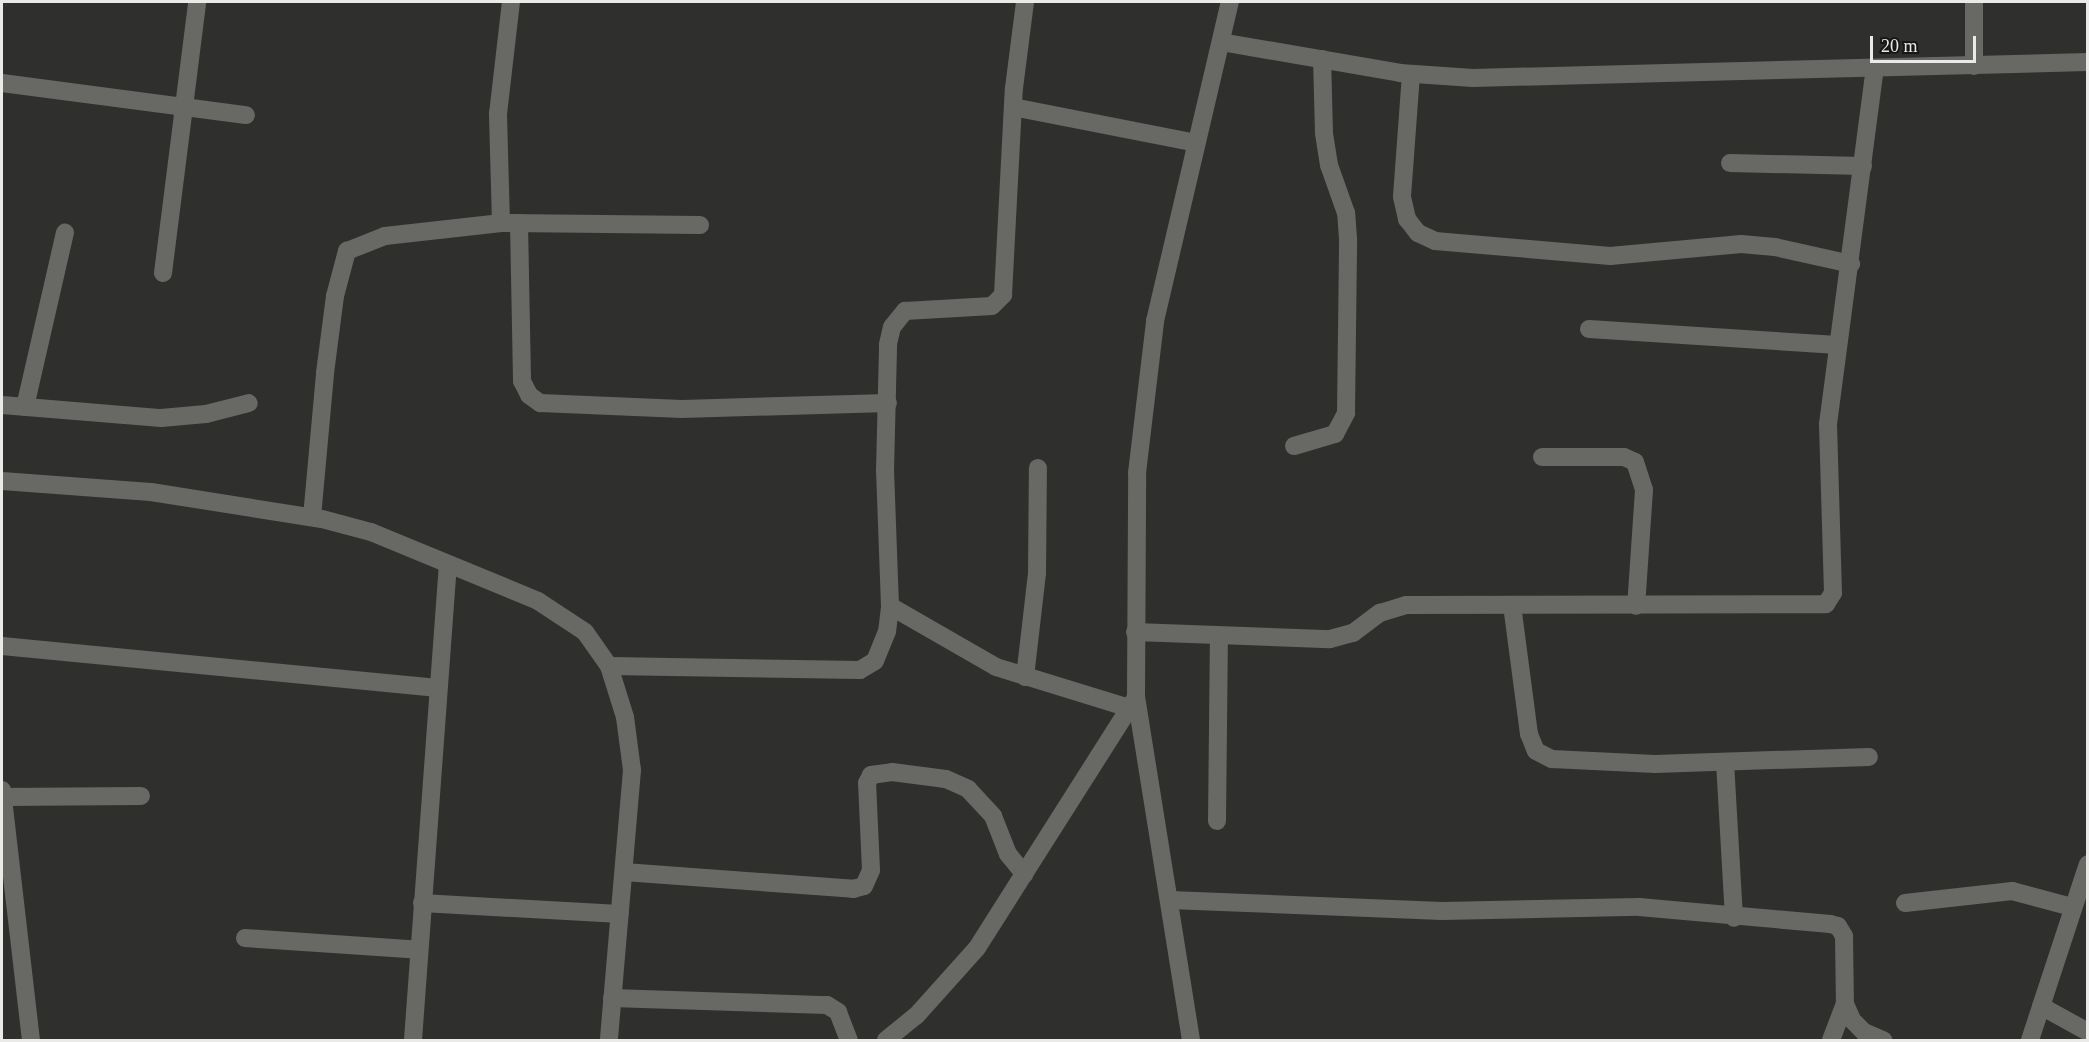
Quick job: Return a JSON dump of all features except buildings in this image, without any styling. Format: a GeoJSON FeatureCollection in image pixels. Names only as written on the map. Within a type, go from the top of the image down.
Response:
{"type":"FeatureCollection","features":[{"type":"Feature","properties":{"kind":"street"},"geometry":{"type":"LineString","coordinates":[[163,273],[186,107],[197,2]]}},
{"type":"Feature","properties":{"kind":"street"},"geometry":{"type":"LineString","coordinates":[[501,223],[498,114],[511,2]]}},
{"type":"Feature","properties":{"kind":"street"},"geometry":{"type":"LineString","coordinates":[[609,666],[860,670],[875,661],[882,648],[890,606],[885,471],[888,344],[898,317],[918,310],[992,306],[1003,295],[1012,107],[1025,2]]}},
{"type":"Feature","properties":{"kind":"street"},"geometry":{"type":"LineString","coordinates":[[1191,1041],[1170,900],[1132,703],[1137,473],[1155,321],[1230,2]]}},
{"type":"Feature","properties":{"kind":"street"},"geometry":{"type":"LineString","coordinates":[[1974,2],[1974,66]]}},
{"type":"Feature","properties":{"kind":"street"},"geometry":{"type":"LineString","coordinates":[[1221,42],[1411,74],[1473,78],[2088,62]]}},
{"type":"Feature","properties":{"kind":"street"},"geometry":{"type":"LineString","coordinates":[[1294,446],[1335,434],[1346,413],[1348,238],[1346,213],[1329,165],[1324,133],[1322,59]]}},
{"type":"Feature","properties":{"kind":"street"},"geometry":{"type":"LineString","coordinates":[[1135,632],[1330,639],[1353,633],[1380,613],[1406,605],[1815,606],[1831,599],[1827,424],[1837,345],[1851,264],[1875,68]]}},
{"type":"Feature","properties":{"kind":"street"},"geometry":{"type":"LineString","coordinates":[[1411,74],[1402,197],[1407,219],[1418,233],[1435,241],[1610,256],[1741,244],[1775,247],[1851,264]]}},
{"type":"Feature","properties":{"kind":"street"},"geometry":{"type":"LineString","coordinates":[[2,83],[246,115]]}},
{"type":"Feature","properties":{"kind":"street"},"geometry":{"type":"LineString","coordinates":[[1012,107],[1197,143]]}},
{"type":"Feature","properties":{"kind":"street"},"geometry":{"type":"LineString","coordinates":[[1730,163],[1863,166]]}},
{"type":"Feature","properties":{"kind":"street"},"geometry":{"type":"LineString","coordinates":[[312,517],[325,373],[336,296],[347,251],[386,236],[501,223],[700,225]]}},
{"type":"Feature","properties":{"kind":"street"},"geometry":{"type":"LineString","coordinates":[[519,223],[522,381],[529,395],[540,403],[682,409],[888,403]]}},
{"type":"Feature","properties":{"kind":"street"},"geometry":{"type":"LineString","coordinates":[[25,406],[65,233]]}},
{"type":"Feature","properties":{"kind":"street"},"geometry":{"type":"LineString","coordinates":[[1589,329],[1837,345]]}},
{"type":"Feature","properties":{"kind":"street"},"geometry":{"type":"LineString","coordinates":[[2,405],[161,418],[206,414],[249,403]]}},
{"type":"Feature","properties":{"kind":"street"},"geometry":{"type":"LineString","coordinates":[[1542,457],[1624,457],[1635,462],[1644,490],[1636,606]]}},
{"type":"Feature","properties":{"kind":"street"},"geometry":{"type":"LineString","coordinates":[[1025,677],[1037,573],[1038,468]]}},
{"type":"Feature","properties":{"kind":"street"},"geometry":{"type":"LineString","coordinates":[[2,481],[151,492],[312,517],[371,532],[538,601],[585,632],[609,666],[625,717],[632,770],[609,1041]]}},
{"type":"Feature","properties":{"kind":"street"},"geometry":{"type":"LineString","coordinates":[[413,1041],[448,565]]}},
{"type":"Feature","properties":{"kind":"street"},"geometry":{"type":"LineString","coordinates":[[1512,605],[1529,734],[1536,751],[1552,759],[1725,762],[1869,757]]}},
{"type":"Feature","properties":{"kind":"street"},"geometry":{"type":"LineString","coordinates":[[890,606],[996,667],[1025,677],[1132,703]]}},
{"type":"Feature","properties":{"kind":"street"},"geometry":{"type":"LineString","coordinates":[[1217,820],[1219,636]]}},
{"type":"Feature","properties":{"kind":"street"},"geometry":{"type":"LineString","coordinates":[[2,646],[438,688]]}},
{"type":"Feature","properties":{"kind":"street"},"geometry":{"type":"LineString","coordinates":[[886,1041],[916,1016],[976,948],[1132,703]]}},
{"type":"Feature","properties":{"kind":"street"},"geometry":{"type":"LineString","coordinates":[[1725,762],[1734,918]]}},
{"type":"Feature","properties":{"kind":"street"},"geometry":{"type":"LineString","coordinates":[[624,872],[853,889],[864,886],[871,870],[867,783],[871,775],[892,772],[946,779],[968,789],[993,816],[1008,854],[1024,874]]}},
{"type":"Feature","properties":{"kind":"street"},"geometry":{"type":"LineString","coordinates":[[31,1041],[2,795],[141,796]]}},
{"type":"Feature","properties":{"kind":"street"},"geometry":{"type":"LineString","coordinates":[[2030,1041],[2088,864]]}},
{"type":"Feature","properties":{"kind":"street"},"geometry":{"type":"LineString","coordinates":[[1905,903],[2012,891],[2072,908]]}},
{"type":"Feature","properties":{"kind":"street"},"geometry":{"type":"LineString","coordinates":[[1170,900],[1442,911],[1639,907],[1734,918],[1838,926],[1845,948],[1845,1004],[1831,1041]]}},
{"type":"Feature","properties":{"kind":"street"},"geometry":{"type":"LineString","coordinates":[[422,903],[620,914]]}},
{"type":"Feature","properties":{"kind":"street"},"geometry":{"type":"LineString","coordinates":[[245,938],[419,950]]}},
{"type":"Feature","properties":{"kind":"street"},"geometry":{"type":"LineString","coordinates":[[612,998],[827,1005],[838,1012],[849,1041]]}},
{"type":"Feature","properties":{"kind":"street"},"geometry":{"type":"LineString","coordinates":[[1845,1004],[1852,1020],[1864,1032],[1883,1041]]}},
{"type":"Feature","properties":{"kind":"street"},"geometry":{"type":"LineString","coordinates":[[2041,1006],[2088,1032]]}}]}
